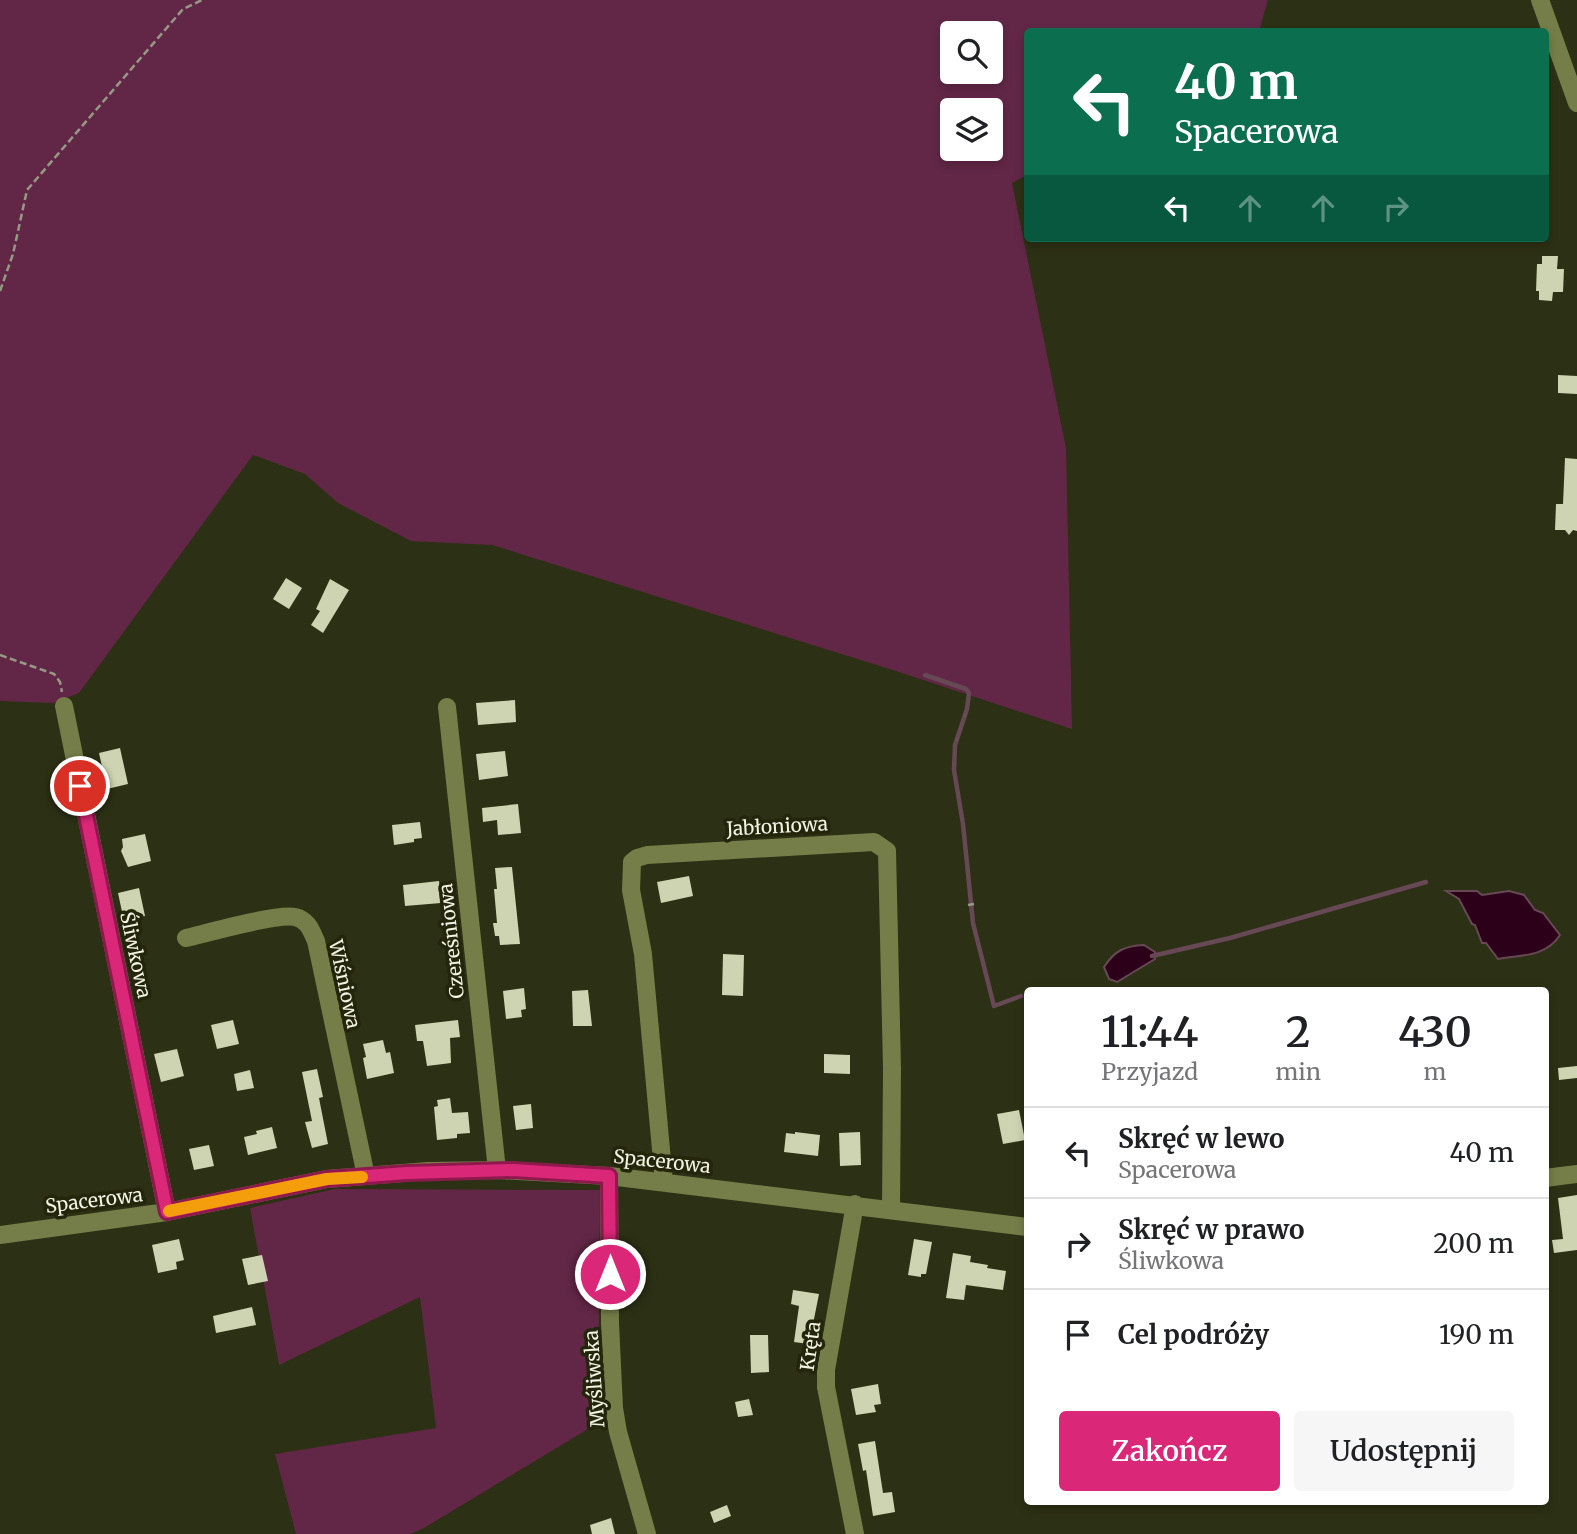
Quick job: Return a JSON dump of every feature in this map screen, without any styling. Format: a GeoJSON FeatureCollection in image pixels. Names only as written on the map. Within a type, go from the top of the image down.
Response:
{"type":"FeatureCollection","features":[{"type":"Feature","properties":{"kind":"street"},"geometry":{"type":"LineString","coordinates":[[1540,0],[1577,103]]}},
{"type":"Feature","properties":{"kind":"street","name":"Śliwkowa"},"geometry":{"type":"LineString","coordinates":[[64,706],[167,1212]]}},
{"type":"Feature","properties":{"kind":"street","name":"Czereśniowa"},"geometry":{"type":"LineString","coordinates":[[447,707],[497,1170]]}},
{"type":"Feature","properties":{"kind":"street","name":"Jabłoniowa"},"geometry":{"type":"LineString","coordinates":[[664,1182],[643,954],[631,890],[632,862],[647,855],[874,842],[887,851],[892,1068],[891,1209]]}},
{"type":"Feature","properties":{"kind":"street","name":"Wiśniowa"},"geometry":{"type":"LineString","coordinates":[[186,938],[278,918],[294,917],[310,926],[316,941],[366,1176]]}},
{"type":"Feature","properties":{"kind":"street","name":"Spacerowa"},"geometry":{"type":"LineString","coordinates":[[0,1235],[167,1212],[327,1179],[428,1171],[497,1170],[609,1176],[1024,1227]]}},
{"type":"Feature","properties":{"kind":"street"},"geometry":{"type":"LineString","coordinates":[[1549,1178],[1577,1174]]}},
{"type":"Feature","properties":{"kind":"street","name":"Myśliwska"},"geometry":{"type":"LineString","coordinates":[[609,1176],[610,1323],[614,1408],[618,1432],[648,1534]]}},
{"type":"Feature","properties":{"kind":"street","name":"Kręta"},"geometry":{"type":"LineString","coordinates":[[855,1204],[826,1379],[855,1534]]}},
{"type":"Feature","properties":{"kind":"path"},"geometry":{"type":"LineString","coordinates":[[0,291],[13,254],[27,190],[183,9],[202,0]]}},
{"type":"Feature","properties":{"kind":"path"},"geometry":{"type":"LineString","coordinates":[[0,655],[54,674],[60,682],[64,706]]}},
{"type":"Feature","properties":{"kind":"path"},"geometry":{"type":"LineString","coordinates":[[968,905],[974,904]]}},
{"type":"Feature","properties":{"kind":"shaded area"},"geometry":{"type":"Polygon","coordinates":[[[0,0],[1268,0],[1260,28],[1024,28],[1024,177],[1012,183],[1066,448],[1072,729],[492,545],[411,541],[338,503],[305,474],[253,455],[79,693],[53,703],[0,701],[0,0]]]}},
{"type":"Feature","properties":{"kind":"shaded area"},"geometry":{"type":"Polygon","coordinates":[[[1446,891],[1477,891],[1482,895],[1509,891],[1524,895],[1560,935],[1540,951],[1498,959],[1486,943],[1482,943],[1475,925],[1459,899],[1446,891]]]}},
{"type":"Feature","properties":{"kind":"shaded area"},"geometry":{"type":"Polygon","coordinates":[[[1144,945],[1155,952],[1155,959],[1117,982],[1109,979],[1104,967],[1116,953],[1131,946],[1144,945]]]}},
{"type":"Feature","properties":{"kind":"shaded area"},"geometry":{"type":"Polygon","coordinates":[[[335,1189],[600,1190],[598,1423],[410,1534],[296,1534],[275,1454],[436,1428],[420,1297],[279,1365],[250,1208],[335,1189]]]}},
{"type":"Feature","properties":{"kind":"building"},"geometry":{"type":"Polygon","coordinates":[[[1542,256],[1558,256],[1557,269],[1564,269],[1563,292],[1553,292],[1552,301],[1539,300],[1539,291],[1536,291],[1537,264],[1542,264],[1542,256]]]}},
{"type":"Feature","properties":{"kind":"building"},"geometry":{"type":"Polygon","coordinates":[[[1558,375],[1577,376],[1577,394],[1558,393],[1558,375]]]}},
{"type":"Feature","properties":{"kind":"building"},"geometry":{"type":"Polygon","coordinates":[[[1565,458],[1577,459],[1577,531],[1573,530],[1569,535],[1565,530],[1555,530],[1556,504],[1563,504],[1565,458]]]}},
{"type":"Feature","properties":{"kind":"building"},"geometry":{"type":"Polygon","coordinates":[[[286,578],[302,588],[289,609],[273,599],[286,578]]]}},
{"type":"Feature","properties":{"kind":"building"},"geometry":{"type":"Polygon","coordinates":[[[330,579],[349,590],[323,633],[311,625],[320,611],[316,609],[330,579]]]}},
{"type":"Feature","properties":{"kind":"building"},"geometry":{"type":"Polygon","coordinates":[[[515,700],[516,722],[478,725],[476,703],[515,700]]]}},
{"type":"Feature","properties":{"kind":"building"},"geometry":{"type":"Polygon","coordinates":[[[120,748],[128,784],[107,789],[99,753],[120,748]]]}},
{"type":"Feature","properties":{"kind":"building"},"geometry":{"type":"Polygon","coordinates":[[[505,751],[508,776],[479,780],[476,754],[505,751]]]}},
{"type":"Feature","properties":{"kind":"building"},"geometry":{"type":"Polygon","coordinates":[[[518,804],[521,833],[498,835],[497,820],[483,822],[482,808],[518,804]]]}},
{"type":"Feature","properties":{"kind":"building"},"geometry":{"type":"Polygon","coordinates":[[[420,822],[422,838],[394,845],[392,825],[420,822]]]}},
{"type":"Feature","properties":{"kind":"building"},"geometry":{"type":"Polygon","coordinates":[[[145,834],[151,861],[128,867],[121,851],[122,839],[145,834]]]}},
{"type":"Feature","properties":{"kind":"building"},"geometry":{"type":"Polygon","coordinates":[[[512,867],[520,944],[500,945],[493,923],[497,923],[495,868],[512,867]]]}},
{"type":"Feature","properties":{"kind":"building"},"geometry":{"type":"Polygon","coordinates":[[[689,876],[693,896],[661,903],[657,882],[689,876]]]}},
{"type":"Feature","properties":{"kind":"building"},"geometry":{"type":"Polygon","coordinates":[[[439,881],[441,903],[405,906],[403,885],[439,881]]]}},
{"type":"Feature","properties":{"kind":"building"},"geometry":{"type":"Polygon","coordinates":[[[139,888],[145,916],[124,921],[118,893],[139,888]]]}},
{"type":"Feature","properties":{"kind":"building"},"geometry":{"type":"Polygon","coordinates":[[[723,954],[744,955],[743,996],[722,995],[723,954]]]}},
{"type":"Feature","properties":{"kind":"building"},"geometry":{"type":"Polygon","coordinates":[[[524,988],[526,1009],[521,1010],[522,1017],[506,1019],[503,991],[524,988]]]}},
{"type":"Feature","properties":{"kind":"building"},"geometry":{"type":"Polygon","coordinates":[[[588,990],[592,1026],[573,1026],[572,991],[588,990]]]}},
{"type":"Feature","properties":{"kind":"building"},"geometry":{"type":"Polygon","coordinates":[[[233,1020],[239,1044],[217,1049],[211,1025],[233,1020]]]}},
{"type":"Feature","properties":{"kind":"building"},"geometry":{"type":"Polygon","coordinates":[[[458,1020],[460,1037],[450,1038],[451,1063],[427,1066],[423,1041],[417,1041],[415,1025],[458,1020]]]}},
{"type":"Feature","properties":{"kind":"building"},"geometry":{"type":"Polygon","coordinates":[[[383,1040],[386,1053],[390,1052],[394,1073],[367,1079],[363,1044],[383,1040]]]}},
{"type":"Feature","properties":{"kind":"building"},"geometry":{"type":"Polygon","coordinates":[[[177,1049],[184,1076],[161,1082],[154,1054],[177,1049]]]}},
{"type":"Feature","properties":{"kind":"building"},"geometry":{"type":"Polygon","coordinates":[[[824,1054],[850,1055],[850,1074],[824,1073],[824,1054]]]}},
{"type":"Feature","properties":{"kind":"building"},"geometry":{"type":"Polygon","coordinates":[[[1577,1066],[1577,1078],[1559,1080],[1558,1068],[1577,1066]]]}},
{"type":"Feature","properties":{"kind":"building"},"geometry":{"type":"Polygon","coordinates":[[[317,1069],[323,1097],[319,1098],[328,1144],[312,1148],[305,1122],[312,1121],[302,1072],[317,1069]]]}},
{"type":"Feature","properties":{"kind":"building"},"geometry":{"type":"Polygon","coordinates":[[[250,1070],[254,1088],[237,1091],[234,1074],[250,1070]]]}},
{"type":"Feature","properties":{"kind":"building"},"geometry":{"type":"Polygon","coordinates":[[[450,1098],[452,1113],[468,1112],[470,1133],[457,1134],[457,1138],[437,1140],[434,1107],[438,1106],[437,1100],[450,1098]]]}},
{"type":"Feature","properties":{"kind":"building"},"geometry":{"type":"Polygon","coordinates":[[[531,1104],[533,1128],[516,1130],[513,1106],[531,1104]]]}},
{"type":"Feature","properties":{"kind":"building"},"geometry":{"type":"Polygon","coordinates":[[[1019,1110],[1024,1140],[1003,1144],[997,1114],[1019,1110]]]}},
{"type":"Feature","properties":{"kind":"building"},"geometry":{"type":"Polygon","coordinates":[[[272,1127],[277,1148],[248,1155],[244,1137],[272,1127]]]}},
{"type":"Feature","properties":{"kind":"building"},"geometry":{"type":"Polygon","coordinates":[[[860,1132],[861,1165],[840,1166],[839,1133],[860,1132]]]}},
{"type":"Feature","properties":{"kind":"building"},"geometry":{"type":"Polygon","coordinates":[[[786,1133],[820,1135],[818,1156],[784,1152],[786,1133]]]}},
{"type":"Feature","properties":{"kind":"building"},"geometry":{"type":"Polygon","coordinates":[[[209,1145],[214,1166],[194,1170],[189,1149],[209,1145]]]}},
{"type":"Feature","properties":{"kind":"building"},"geometry":{"type":"Polygon","coordinates":[[[1577,1195],[1577,1250],[1554,1253],[1552,1240],[1563,1239],[1558,1198],[1577,1195]]]}},
{"type":"Feature","properties":{"kind":"building"},"geometry":{"type":"Polygon","coordinates":[[[179,1239],[184,1260],[176,1262],[177,1269],[158,1273],[152,1245],[179,1239]]]}},
{"type":"Feature","properties":{"kind":"building"},"geometry":{"type":"Polygon","coordinates":[[[914,1239],[932,1242],[926,1274],[921,1274],[921,1277],[908,1275],[914,1239]]]}},
{"type":"Feature","properties":{"kind":"building"},"geometry":{"type":"Polygon","coordinates":[[[953,1253],[971,1256],[970,1262],[988,1265],[987,1268],[1006,1271],[1003,1290],[966,1285],[964,1300],[946,1298],[953,1253]]]}},
{"type":"Feature","properties":{"kind":"building"},"geometry":{"type":"Polygon","coordinates":[[[262,1255],[268,1281],[248,1285],[242,1259],[262,1255]]]}},
{"type":"Feature","properties":{"kind":"building"},"geometry":{"type":"Polygon","coordinates":[[[793,1290],[819,1294],[809,1344],[794,1342],[799,1306],[791,1304],[793,1290]]]}},
{"type":"Feature","properties":{"kind":"building"},"geometry":{"type":"Polygon","coordinates":[[[252,1307],[256,1325],[216,1333],[213,1316],[252,1307]]]}},
{"type":"Feature","properties":{"kind":"building"},"geometry":{"type":"Polygon","coordinates":[[[750,1335],[768,1335],[769,1372],[751,1373],[750,1335]]]}},
{"type":"Feature","properties":{"kind":"building"},"geometry":{"type":"Polygon","coordinates":[[[878,1384],[881,1404],[874,1405],[876,1412],[856,1415],[851,1389],[878,1384]]]}},
{"type":"Feature","properties":{"kind":"building"},"geometry":{"type":"Polygon","coordinates":[[[749,1399],[753,1415],[738,1417],[735,1402],[749,1399]]]}},
{"type":"Feature","properties":{"kind":"building"},"geometry":{"type":"Polygon","coordinates":[[[875,1441],[883,1493],[892,1492],[895,1512],[873,1516],[866,1470],[863,1471],[858,1444],[875,1441]]]}},
{"type":"Feature","properties":{"kind":"building"},"geometry":{"type":"Polygon","coordinates":[[[727,1505],[731,1516],[714,1523],[710,1512],[727,1505]]]}},
{"type":"Feature","properties":{"kind":"building"},"geometry":{"type":"Polygon","coordinates":[[[611,1518],[615,1534],[592,1534],[590,1525],[611,1518]]]}},
{"type":"Feature","properties":{"kind":"waterway"},"geometry":{"type":"LineString","coordinates":[[925,675],[966,689],[969,693],[967,709],[955,745],[954,770],[963,824],[973,923],[994,1006],[1021,996]]}},
{"type":"Feature","properties":{"kind":"waterway"},"geometry":{"type":"LineString","coordinates":[[1152,956],[1230,938],[1426,882]]}},
{"type":"Feature","properties":{"kind":"slow traffic"},"geometry":{"type":"LineString","coordinates":[[169,1211],[327,1179],[362,1177]]}},
{"type":"Feature","properties":{"kind":"route"},"geometry":{"type":"LineString","coordinates":[[80,786],[167,1212],[327,1179],[428,1171],[513,1170],[609,1176],[610,1274]]}}]}
